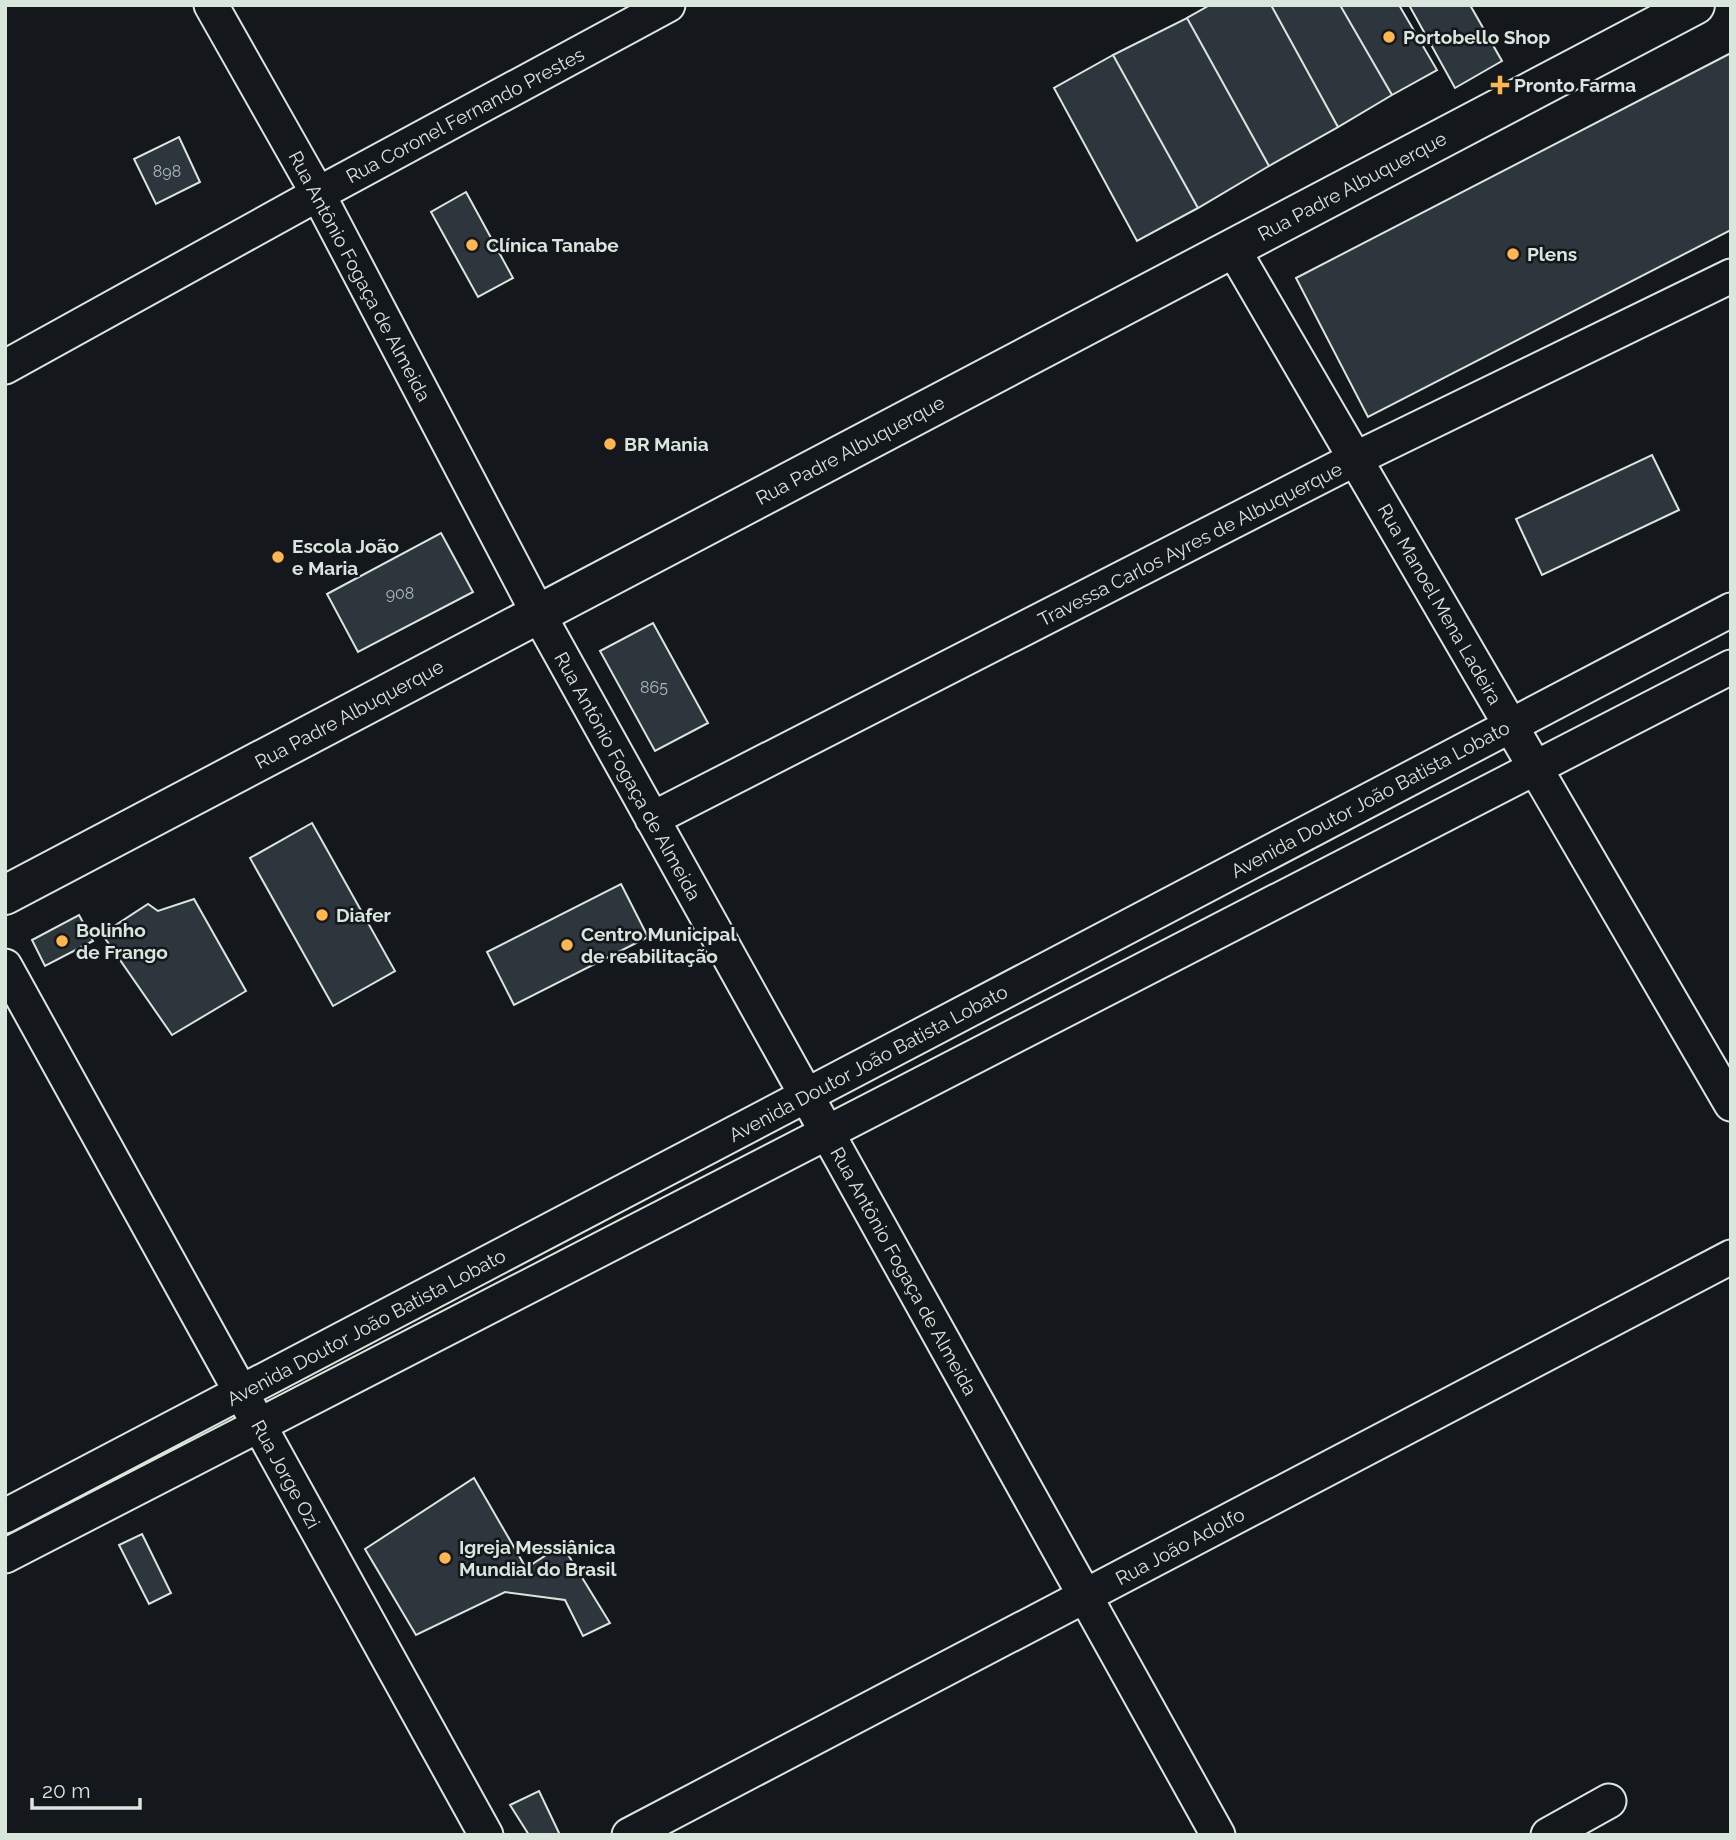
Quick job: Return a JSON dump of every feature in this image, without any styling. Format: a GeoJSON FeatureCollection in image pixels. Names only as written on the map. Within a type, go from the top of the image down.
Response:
{"type":"FeatureCollection","features":[{"type":"Feature","properties":{"kind":"main road","name":"Rua Padre Albuquerque"},"geometry":{"type":"LineString","coordinates":[[5,895],[1695,5]]}},
{"type":"Feature","properties":{"kind":"street","name":"Rua Antônio Fogaça de Almeida"},"geometry":{"type":"LineString","coordinates":[[211,5],[318,194],[539,615],[1218,1835]]}},
{"type":"Feature","properties":{"kind":"street","name":"Rua Coronel Fernando Prestes"},"geometry":{"type":"LineString","coordinates":[[5,367],[668,5]]}},
{"type":"Feature","properties":{"kind":"street","name":"Rua Manoel Mena Ladeira"},"geometry":{"type":"LineString","coordinates":[[1233,249],[1731,1104]]}},
{"type":"Feature","properties":{"kind":"street","name":"Travessa Carlos Ayres de Albuquerque"},"geometry":{"type":"LineString","coordinates":[[652,819],[1355,459],[1731,276]]}},
{"type":"Feature","properties":{"kind":"street","name":"Avenida Doutor João Batista Lobato"},"geometry":{"type":"LineString","coordinates":[[5,1516],[1731,610]]}},
{"type":"Feature","properties":{"kind":"street","name":"Avenida Doutor João Batista Lobato"},"geometry":{"type":"LineString","coordinates":[[5,1556],[1731,667]]}},
{"type":"Feature","properties":{"kind":"street","name":"Rua Jorge Ozi"},"geometry":{"type":"LineString","coordinates":[[5,966],[486,1835]]}},
{"type":"Feature","properties":{"kind":"street","name":"Rua João Adolfo"},"geometry":{"type":"LineString","coordinates":[[629,1835],[1731,1257]]}},
{"type":"Feature","properties":{"kind":"street"},"geometry":{"type":"LineString","coordinates":[[1548,1835],[1609,1801]]}},
{"type":"Feature","properties":{"kind":"building"},"geometry":{"type":"Polygon","coordinates":[[[1210,5],[1271,5],[1338,127],[1269,166],[1187,18],[1210,5]]]}},
{"type":"Feature","properties":{"kind":"building"},"geometry":{"type":"Polygon","coordinates":[[[1271,5],[1340,5],[1392,95],[1338,127],[1271,5]]]}},
{"type":"Feature","properties":{"kind":"building","name":"Portobello Shop"},"geometry":{"type":"Polygon","coordinates":[[[1340,5],[1399,5],[1437,70],[1392,95],[1340,5]]]}},
{"type":"Feature","properties":{"kind":"building"},"geometry":{"type":"Polygon","coordinates":[[[1409,5],[1470,5],[1502,61],[1455,88],[1409,5]]]}},
{"type":"Feature","properties":{"kind":"building"},"geometry":{"type":"Polygon","coordinates":[[[1187,18],[1269,166],[1198,208],[1113,55],[1187,18]]]}},
{"type":"Feature","properties":{"kind":"building","name":"Plens"},"geometry":{"type":"Polygon","coordinates":[[[1731,53],[1731,230],[1368,417],[1296,278],[1731,53]]]}},
{"type":"Feature","properties":{"kind":"building"},"geometry":{"type":"Polygon","coordinates":[[[1113,55],[1198,208],[1137,241],[1054,88],[1113,55]]]}},
{"type":"Feature","properties":{"kind":"building"},"geometry":{"type":"Polygon","coordinates":[[[179,137],[200,182],[156,204],[134,159],[179,137]]]}},
{"type":"Feature","properties":{"kind":"building","name":"Clínica Tanabe"},"geometry":{"type":"Polygon","coordinates":[[[466,192],[513,278],[478,297],[431,212],[466,192]]]}},
{"type":"Feature","properties":{"kind":"building"},"geometry":{"type":"Polygon","coordinates":[[[1652,455],[1679,510],[1542,575],[1516,519],[1652,455]]]}},
{"type":"Feature","properties":{"kind":"building"},"geometry":{"type":"Polygon","coordinates":[[[441,533],[473,592],[358,652],[327,594],[441,533]]]}},
{"type":"Feature","properties":{"kind":"building"},"geometry":{"type":"Polygon","coordinates":[[[653,623],[708,723],[655,751],[600,651],[653,623]]]}},
{"type":"Feature","properties":{"kind":"building","name":"Diafer"},"geometry":{"type":"Polygon","coordinates":[[[312,823],[395,971],[333,1006],[250,858],[312,823]]]}},
{"type":"Feature","properties":{"kind":"building","name":"Centro Municipal de reabilitação"},"geometry":{"type":"Polygon","coordinates":[[[621,884],[648,937],[514,1005],[487,952],[621,884]]]}},
{"type":"Feature","properties":{"kind":"building"},"geometry":{"type":"Polygon","coordinates":[[[194,899],[246,991],[172,1035],[102,934],[148,904],[158,911],[194,899]]]}},
{"type":"Feature","properties":{"kind":"building","name":"Bolinho de Frango"},"geometry":{"type":"Polygon","coordinates":[[[79,915],[93,941],[45,966],[32,940],[79,915]]]}},
{"type":"Feature","properties":{"kind":"building","name":"Igreja Messiânica Mundial do Brasil"},"geometry":{"type":"Polygon","coordinates":[[[474,1478],[526,1568],[562,1545],[610,1623],[583,1636],[565,1600],[505,1592],[416,1635],[365,1549],[474,1478]]]}},
{"type":"Feature","properties":{"kind":"building"},"geometry":{"type":"Polygon","coordinates":[[[142,1534],[171,1593],[149,1604],[119,1545],[142,1534]]]}},
{"type":"Feature","properties":{"kind":"building"},"geometry":{"type":"Polygon","coordinates":[[[539,1791],[560,1835],[529,1835],[510,1805],[539,1791]]]}},
{"type":"Feature","properties":{"kind":"place","name":"Portobello Shop"},"geometry":{"type":"Point","coordinates":[1389,37]}},
{"type":"Feature","properties":{"kind":"place","name":"Pronto Farma"},"geometry":{"type":"Point","coordinates":[1500,85]}},
{"type":"Feature","properties":{"kind":"place","name":"Clínica Tanabe"},"geometry":{"type":"Point","coordinates":[472,245]}},
{"type":"Feature","properties":{"kind":"place","name":"Plens"},"geometry":{"type":"Point","coordinates":[1513,254]}},
{"type":"Feature","properties":{"kind":"place","name":"BR Mania"},"geometry":{"type":"Point","coordinates":[610,444]}},
{"type":"Feature","properties":{"kind":"place","name":"Escola João e Maria"},"geometry":{"type":"Point","coordinates":[278,557]}},
{"type":"Feature","properties":{"kind":"place","name":"Diafer"},"geometry":{"type":"Point","coordinates":[322,915]}},
{"type":"Feature","properties":{"kind":"place","name":"Bolinho de Frango"},"geometry":{"type":"Point","coordinates":[62,941]}},
{"type":"Feature","properties":{"kind":"place","name":"Centro Municipal de reabilitação"},"geometry":{"type":"Point","coordinates":[567,945]}},
{"type":"Feature","properties":{"kind":"place","name":"Igreja Messiânica Mundial do Brasil"},"geometry":{"type":"Point","coordinates":[445,1558]}}]}
